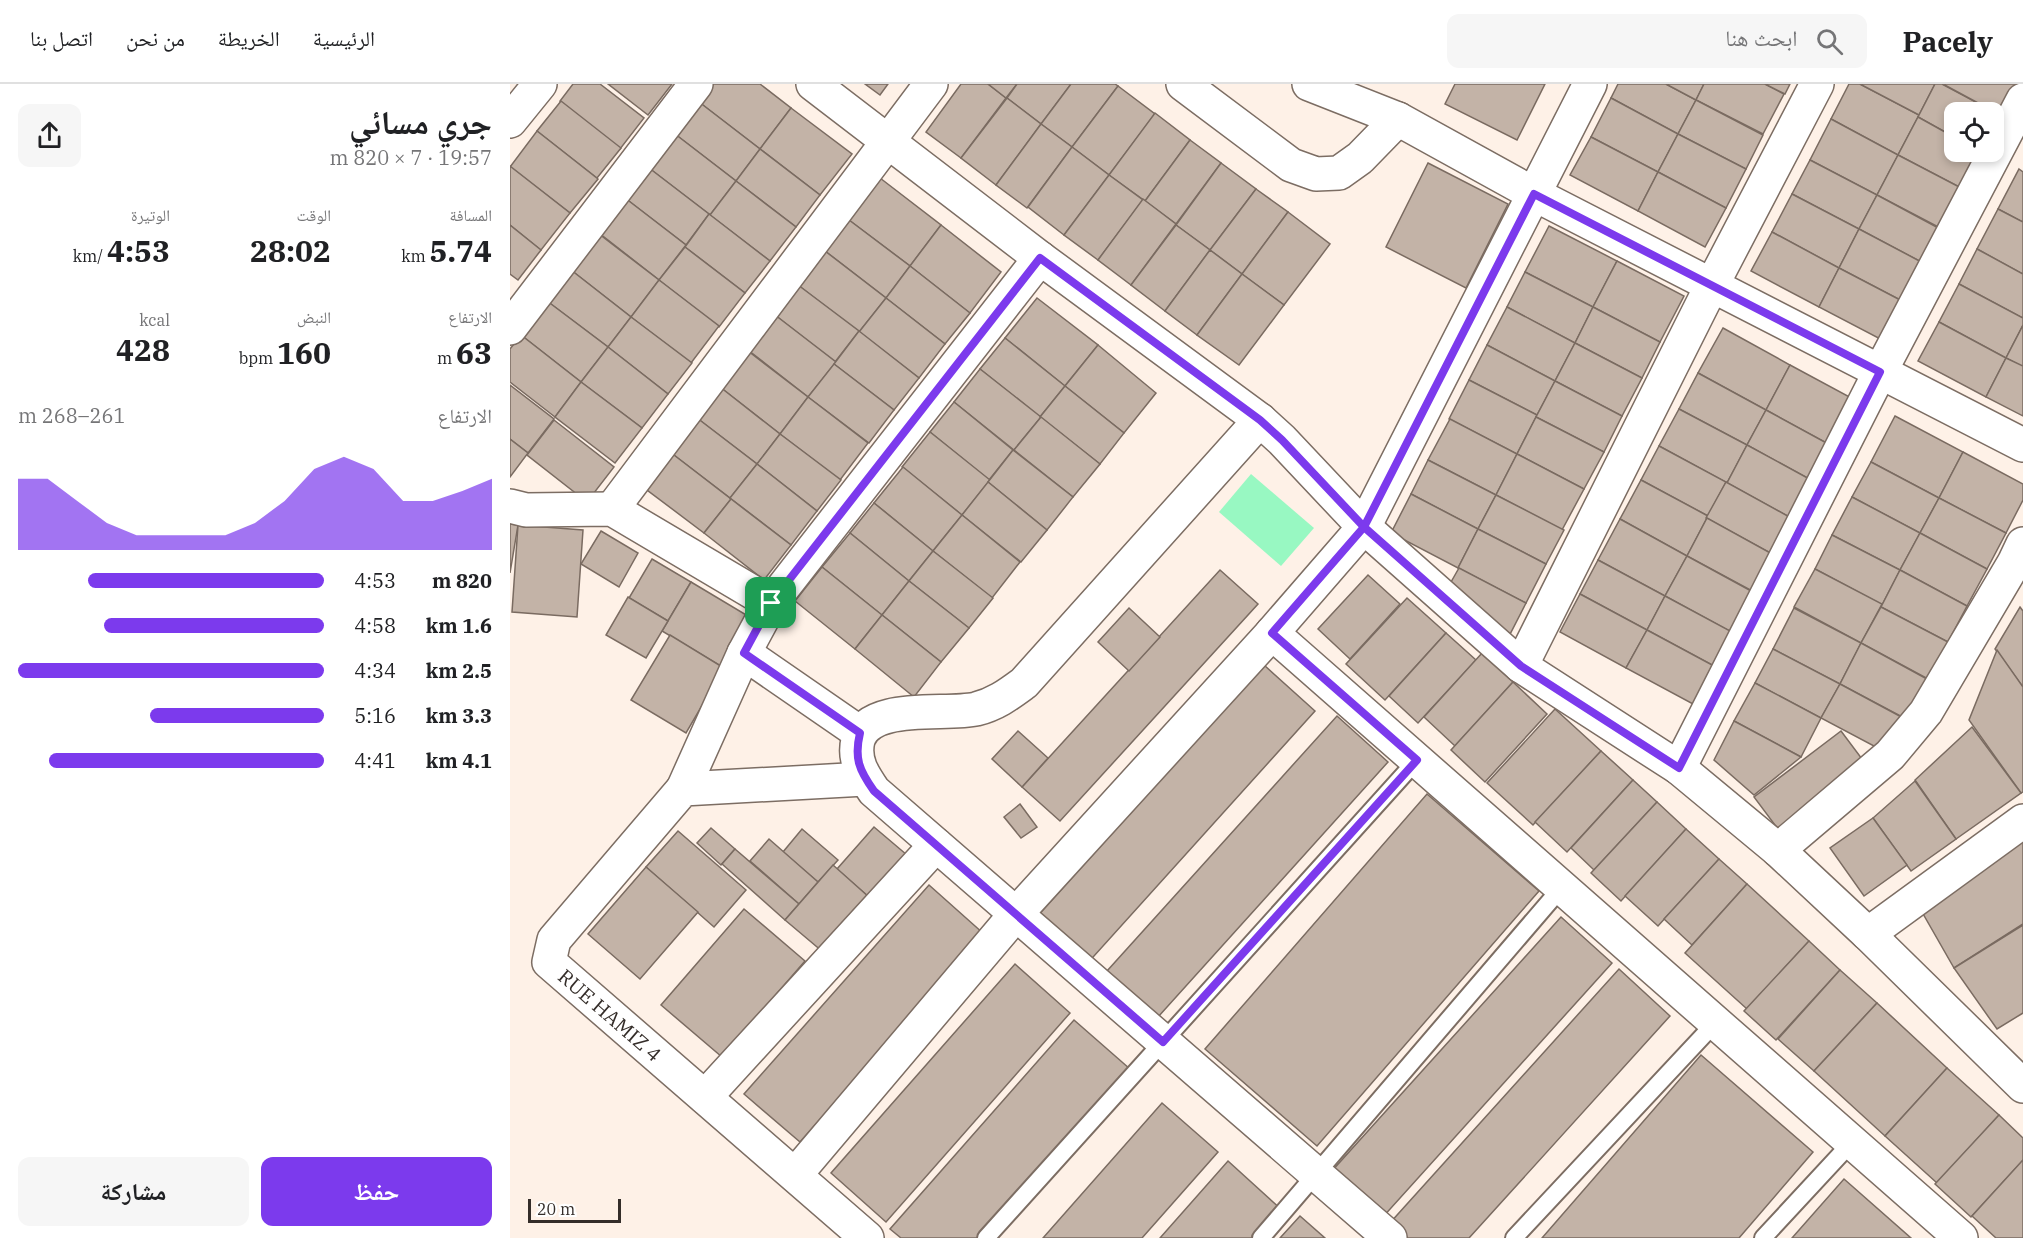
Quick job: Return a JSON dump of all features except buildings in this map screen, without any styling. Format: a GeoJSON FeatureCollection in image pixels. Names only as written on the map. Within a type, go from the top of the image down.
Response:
{"type":"FeatureCollection","features":[{"type":"Feature","properties":{"kind":"street"},"geometry":{"type":"LineString","coordinates":[[510,121],[540,84]]}},
{"type":"Feature","properties":{"kind":"street"},"geometry":{"type":"LineString","coordinates":[[510,328],[696,84]]}},
{"type":"Feature","properties":{"kind":"street"},"geometry":{"type":"LineString","coordinates":[[813,84],[1040,258],[1260,420],[1282,440],[1364,527],[1521,666],[1679,768],[1778,850],[2019,1074]]}},
{"type":"Feature","properties":{"kind":"street"},"geometry":{"type":"LineString","coordinates":[[612,509],[931,84]]}},
{"type":"Feature","properties":{"kind":"street"},"geometry":{"type":"LineString","coordinates":[[1183,84],[1291,165],[1316,174],[1339,173],[1360,158],[1398,119]]}},
{"type":"Feature","properties":{"kind":"street"},"geometry":{"type":"LineString","coordinates":[[1309,84],[1398,119],[1534,194],[2023,445]]}},
{"type":"Feature","properties":{"kind":"street"},"geometry":{"type":"LineString","coordinates":[[795,1175],[1016,914],[1272,633],[1364,527],[1590,84]]}},
{"type":"Feature","properties":{"kind":"street"},"geometry":{"type":"LineString","coordinates":[[1521,666],[1712,285],[1817,84]]}},
{"type":"Feature","properties":{"kind":"street"},"geometry":{"type":"LineString","coordinates":[[1679,768],[1880,372],[2023,100]]}},
{"type":"Feature","properties":{"kind":"street"},"geometry":{"type":"LineString","coordinates":[[865,779],[683,789],[744,653],[771,603],[1040,258]]}},
{"type":"Feature","properties":{"kind":"street"},"geometry":{"type":"LineString","coordinates":[[1260,420],[1024,683],[1001,700],[975,709],[883,716],[869,723],[860,733],[856,748],[858,764],[874,791],[1389,1238]]}},
{"type":"Feature","properties":{"kind":"street"},"geometry":{"type":"LineString","coordinates":[[510,506],[526,510],[612,509],[771,603]]}},
{"type":"Feature","properties":{"kind":"street"},"geometry":{"type":"LineString","coordinates":[[1778,850],[1890,756],[1926,712],[2020,554]]}},
{"type":"Feature","properties":{"kind":"street"},"geometry":{"type":"LineString","coordinates":[[1272,633],[1961,1238]]}},
{"type":"Feature","properties":{"kind":"street"},"geometry":{"type":"LineString","coordinates":[[744,653],[860,733]]}},
{"type":"Feature","properties":{"kind":"street","name":"RUE HAMIZ 4"},"geometry":{"type":"LineString","coordinates":[[683,789],[554,940],[549,962],[867,1238]]}},
{"type":"Feature","properties":{"kind":"street"},"geometry":{"type":"LineString","coordinates":[[1868,934],[2023,821]]}},
{"type":"Feature","properties":{"kind":"street"},"geometry":{"type":"LineString","coordinates":[[705,1097],[936,845]]}},
{"type":"Feature","properties":{"kind":"lane"},"geometry":{"type":"LineString","coordinates":[[986,1238],[1417,760]]}},
{"type":"Feature","properties":{"kind":"lane"},"geometry":{"type":"LineString","coordinates":[[1261,1238],[1562,887]]}},
{"type":"Feature","properties":{"kind":"lane"},"geometry":{"type":"LineString","coordinates":[[1514,1238],[1716,1022]]}},
{"type":"Feature","properties":{"kind":"lane"},"geometry":{"type":"LineString","coordinates":[[1763,1238],[1852,1142]]}},
{"type":"Feature","properties":{"kind":"green space"},"geometry":{"type":"Polygon","coordinates":[[[1251,474],[1314,528],[1281,566],[1219,512],[1251,474]]]}},
{"type":"Feature","properties":{"kind":"route"},"geometry":{"type":"LineString","coordinates":[[771,603],[744,653],[860,733],[856,748],[858,764],[874,791],[1163,1042],[1417,760],[1272,633],[1364,527],[1521,666],[1679,768],[1880,372],[1534,194],[1364,527],[1282,440],[1260,420],[1040,258],[771,603]]}}]}
